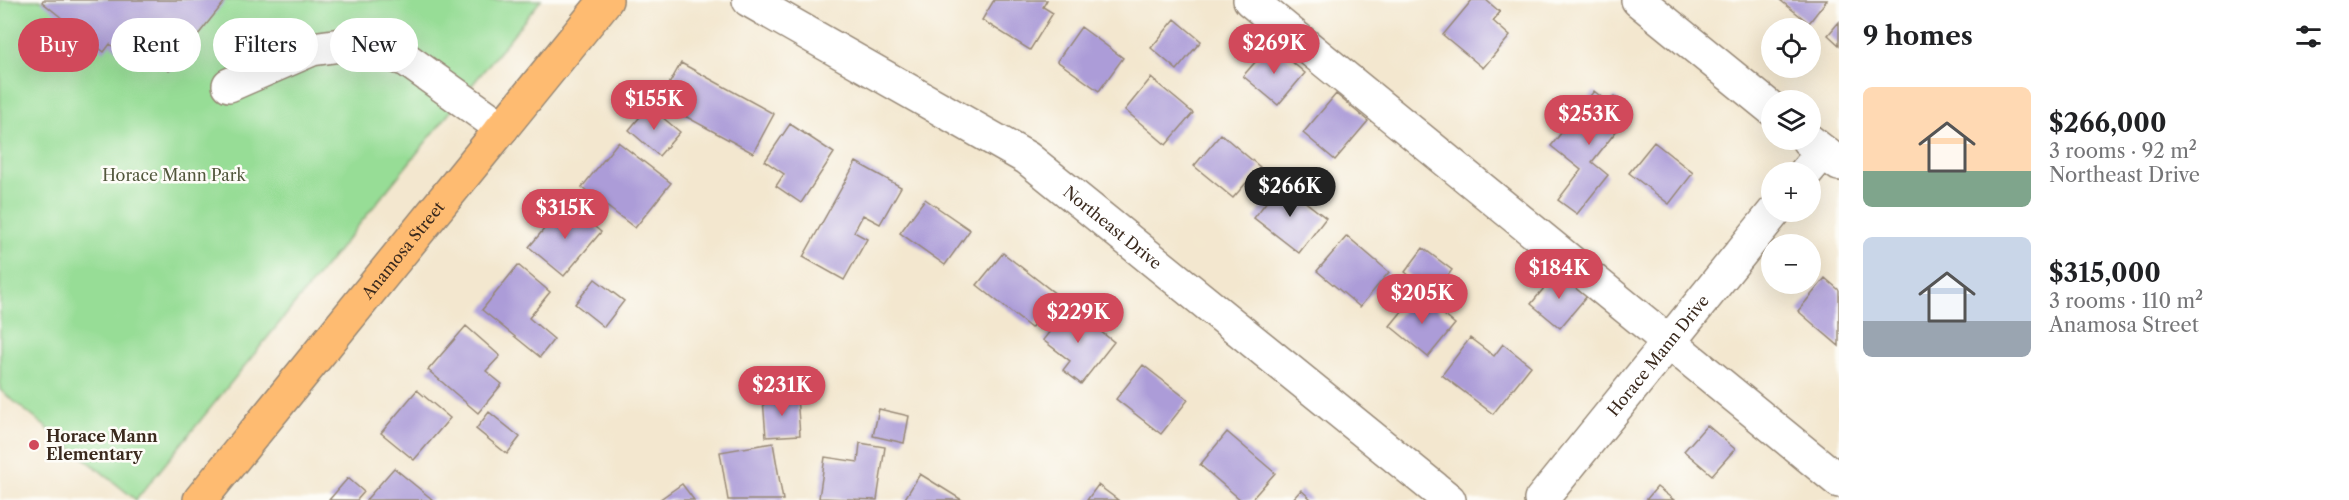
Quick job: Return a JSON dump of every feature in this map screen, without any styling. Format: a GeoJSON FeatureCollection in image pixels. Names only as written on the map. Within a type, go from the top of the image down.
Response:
{"type":"FeatureCollection","features":[{"type":"Feature","properties":{"kind":"main road","name":"Anamosa Street"},"geometry":{"type":"LineString","coordinates":[[201,500],[606,0]]}},
{"type":"Feature","properties":{"kind":"street","name":"Northeast Drive"},"geometry":{"type":"LineString","coordinates":[[748,0],[1027,158],[1449,500]]}},
{"type":"Feature","properties":{"kind":"street"},"geometry":{"type":"LineString","coordinates":[[1250,0],[1839,481]]}},
{"type":"Feature","properties":{"kind":"street"},"geometry":{"type":"LineString","coordinates":[[1638,0],[1761,100]]}},
{"type":"Feature","properties":{"kind":"street"},"geometry":{"type":"LineString","coordinates":[[229,85],[312,49],[348,44],[373,48],[406,60],[502,128]]}},
{"type":"Feature","properties":{"kind":"street","name":"Horace Mann Drive"},"geometry":{"type":"LineString","coordinates":[[1541,500],[1766,222]]}},
{"type":"Feature","properties":{"kind":"green space","name":"Horace Mann Park"},"geometry":{"type":"Polygon","coordinates":[[[0,0],[541,0],[136,500],[0,390],[0,0]]]}},
{"type":"Feature","properties":{"kind":"building"},"geometry":{"type":"Polygon","coordinates":[[[43,0],[226,0],[201,31],[201,18],[111,18],[111,45],[104,52],[99,48],[99,18],[62,18],[42,2],[43,0]]]}},
{"type":"Feature","properties":{"kind":"building"},"geometry":{"type":"Polygon","coordinates":[[[994,0],[1047,0],[1043,7],[1053,13],[1030,50],[982,20],[994,0]]]}},
{"type":"Feature","properties":{"kind":"building"},"geometry":{"type":"Polygon","coordinates":[[[1472,0],[1486,0],[1500,12],[1493,21],[1510,36],[1483,68],[1443,35],[1472,0]]]}},
{"type":"Feature","properties":{"kind":"building"},"geometry":{"type":"Polygon","coordinates":[[[1780,0],[1827,0],[1813,18],[1803,18],[1780,0]]]}},
{"type":"Feature","properties":{"kind":"building"},"geometry":{"type":"Polygon","coordinates":[[[1175,19],[1201,41],[1177,70],[1151,48],[1175,19]]]}},
{"type":"Feature","properties":{"kind":"building"},"geometry":{"type":"Polygon","coordinates":[[[1839,22],[1839,45],[1828,35],[1839,22]]]}},
{"type":"Feature","properties":{"kind":"building"},"geometry":{"type":"Polygon","coordinates":[[[1081,27],[1123,58],[1099,91],[1057,61],[1081,27]]]}},
{"type":"Feature","properties":{"kind":"building"},"geometry":{"type":"Polygon","coordinates":[[[1271,44],[1305,73],[1278,105],[1243,76],[1271,44]]]}},
{"type":"Feature","properties":{"kind":"building"},"geometry":{"type":"Polygon","coordinates":[[[681,63],[774,114],[753,153],[659,102],[681,63]]]}},
{"type":"Feature","properties":{"kind":"building"},"geometry":{"type":"Polygon","coordinates":[[[1151,78],[1193,113],[1166,145],[1125,110],[1151,78]]]}},
{"type":"Feature","properties":{"kind":"building"},"geometry":{"type":"Polygon","coordinates":[[[1594,91],[1609,103],[1614,96],[1632,111],[1592,162],[1608,175],[1577,214],[1558,200],[1581,170],[1551,146],[1594,91]]]}},
{"type":"Feature","properties":{"kind":"building"},"geometry":{"type":"Polygon","coordinates":[[[1336,94],[1368,121],[1335,160],[1303,133],[1336,94]]]}},
{"type":"Feature","properties":{"kind":"building"},"geometry":{"type":"Polygon","coordinates":[[[649,106],[680,132],[659,156],[629,130],[649,106]]]}},
{"type":"Feature","properties":{"kind":"building"},"geometry":{"type":"Polygon","coordinates":[[[790,124],[834,153],[801,203],[776,186],[784,174],[765,161],[790,124]]]}},
{"type":"Feature","properties":{"kind":"building"},"geometry":{"type":"Polygon","coordinates":[[[1221,134],[1260,167],[1233,198],[1194,166],[1221,134]]]}},
{"type":"Feature","properties":{"kind":"building"},"geometry":{"type":"Polygon","coordinates":[[[618,142],[671,183],[635,228],[582,187],[618,142]]]}},
{"type":"Feature","properties":{"kind":"building"},"geometry":{"type":"Polygon","coordinates":[[[1654,142],[1693,173],[1669,204],[1629,173],[1654,142]]]}},
{"type":"Feature","properties":{"kind":"building"},"geometry":{"type":"Polygon","coordinates":[[[856,162],[901,187],[880,224],[863,215],[854,232],[867,239],[844,280],[803,257],[856,162]]]}},
{"type":"Feature","properties":{"kind":"building"},"geometry":{"type":"Polygon","coordinates":[[[1281,183],[1326,218],[1299,253],[1254,218],[1281,183]]]}},
{"type":"Feature","properties":{"kind":"building"},"geometry":{"type":"Polygon","coordinates":[[[925,199],[970,230],[945,265],[900,233],[925,199]]]}},
{"type":"Feature","properties":{"kind":"building"},"geometry":{"type":"Polygon","coordinates":[[[566,203],[601,232],[564,276],[529,247],[566,203]]]}},
{"type":"Feature","properties":{"kind":"building"},"geometry":{"type":"Polygon","coordinates":[[[1347,236],[1389,272],[1360,307],[1317,271],[1347,236]]]}},
{"type":"Feature","properties":{"kind":"building"},"geometry":{"type":"Polygon","coordinates":[[[1423,248],[1452,270],[1433,295],[1405,272],[1423,248]]]}},
{"type":"Feature","properties":{"kind":"building"},"geometry":{"type":"Polygon","coordinates":[[[1003,253],[1057,295],[1031,328],[977,285],[1003,253]]]}},
{"type":"Feature","properties":{"kind":"building"},"geometry":{"type":"Polygon","coordinates":[[[518,265],[550,292],[529,318],[554,339],[540,357],[482,310],[518,265]]]}},
{"type":"Feature","properties":{"kind":"building"},"geometry":{"type":"Polygon","coordinates":[[[1557,272],[1587,296],[1560,328],[1531,304],[1557,272]]]}},
{"type":"Feature","properties":{"kind":"building"},"geometry":{"type":"Polygon","coordinates":[[[1825,278],[1839,290],[1839,346],[1798,311],[1812,294],[1821,294],[1821,283],[1825,278]]]}},
{"type":"Feature","properties":{"kind":"building"},"geometry":{"type":"Polygon","coordinates":[[[595,279],[624,301],[604,327],[575,304],[595,279]]]}},
{"type":"Feature","properties":{"kind":"building"},"geometry":{"type":"Polygon","coordinates":[[[1417,293],[1455,324],[1428,357],[1390,326],[1417,293]]]}},
{"type":"Feature","properties":{"kind":"building"},"geometry":{"type":"Polygon","coordinates":[[[1069,307],[1114,342],[1081,384],[1063,370],[1070,361],[1043,340],[1069,307]]]}},
{"type":"Feature","properties":{"kind":"building"},"geometry":{"type":"Polygon","coordinates":[[[466,326],[500,356],[486,371],[502,384],[478,413],[428,370],[466,326]]]}},
{"type":"Feature","properties":{"kind":"building"},"geometry":{"type":"Polygon","coordinates":[[[1470,338],[1494,356],[1503,344],[1531,366],[1493,414],[1442,375],[1470,338]]]}},
{"type":"Feature","properties":{"kind":"building"},"geometry":{"type":"Polygon","coordinates":[[[1143,365],[1188,400],[1161,434],[1116,399],[1143,365]]]}},
{"type":"Feature","properties":{"kind":"building"},"geometry":{"type":"Polygon","coordinates":[[[417,390],[450,418],[414,460],[381,433],[417,390]]]}},
{"type":"Feature","properties":{"kind":"building"},"geometry":{"type":"Polygon","coordinates":[[[797,397],[800,435],[766,437],[763,399],[797,397]]]}},
{"type":"Feature","properties":{"kind":"building"},"geometry":{"type":"Polygon","coordinates":[[[879,409],[909,416],[904,443],[873,436],[879,409]]]}},
{"type":"Feature","properties":{"kind":"building"},"geometry":{"type":"Polygon","coordinates":[[[489,412],[520,437],[507,454],[476,429],[489,412]]]}},
{"type":"Feature","properties":{"kind":"building"},"geometry":{"type":"Polygon","coordinates":[[[1707,425],[1735,449],[1712,475],[1684,451],[1707,425]]]}},
{"type":"Feature","properties":{"kind":"building"},"geometry":{"type":"Polygon","coordinates":[[[1227,432],[1275,473],[1251,500],[1241,500],[1200,465],[1227,432]]]}},
{"type":"Feature","properties":{"kind":"building"},"geometry":{"type":"Polygon","coordinates":[[[773,443],[783,500],[728,500],[720,452],[773,443]]]}},
{"type":"Feature","properties":{"kind":"building"},"geometry":{"type":"Polygon","coordinates":[[[860,443],[885,447],[877,500],[819,498],[825,457],[858,462],[860,443]]]}},
{"type":"Feature","properties":{"kind":"building"},"geometry":{"type":"Polygon","coordinates":[[[394,468],[433,500],[366,500],[394,468]]]}},
{"type":"Feature","properties":{"kind":"building"},"geometry":{"type":"Polygon","coordinates":[[[920,474],[962,500],[904,500],[920,474]]]}},
{"type":"Feature","properties":{"kind":"building"},"geometry":{"type":"Polygon","coordinates":[[[348,478],[364,492],[357,500],[329,500],[348,478]]]}},
{"type":"Feature","properties":{"kind":"building"},"geometry":{"type":"Polygon","coordinates":[[[682,484],[694,500],[659,500],[682,484]]]}},
{"type":"Feature","properties":{"kind":"building"},"geometry":{"type":"Polygon","coordinates":[[[1098,485],[1118,500],[1087,500],[1098,485]]]}},
{"type":"Feature","properties":{"kind":"building"},"geometry":{"type":"Polygon","coordinates":[[[1657,487],[1674,500],[1646,500],[1657,487]]]}},
{"type":"Feature","properties":{"kind":"building"},"geometry":{"type":"Polygon","coordinates":[[[1301,490],[1312,500],[1292,500],[1301,490]]]}},
{"type":"Feature","properties":{"kind":"place","name":"Horace Mann Elementary"},"geometry":{"type":"Point","coordinates":[34,445]}}]}
